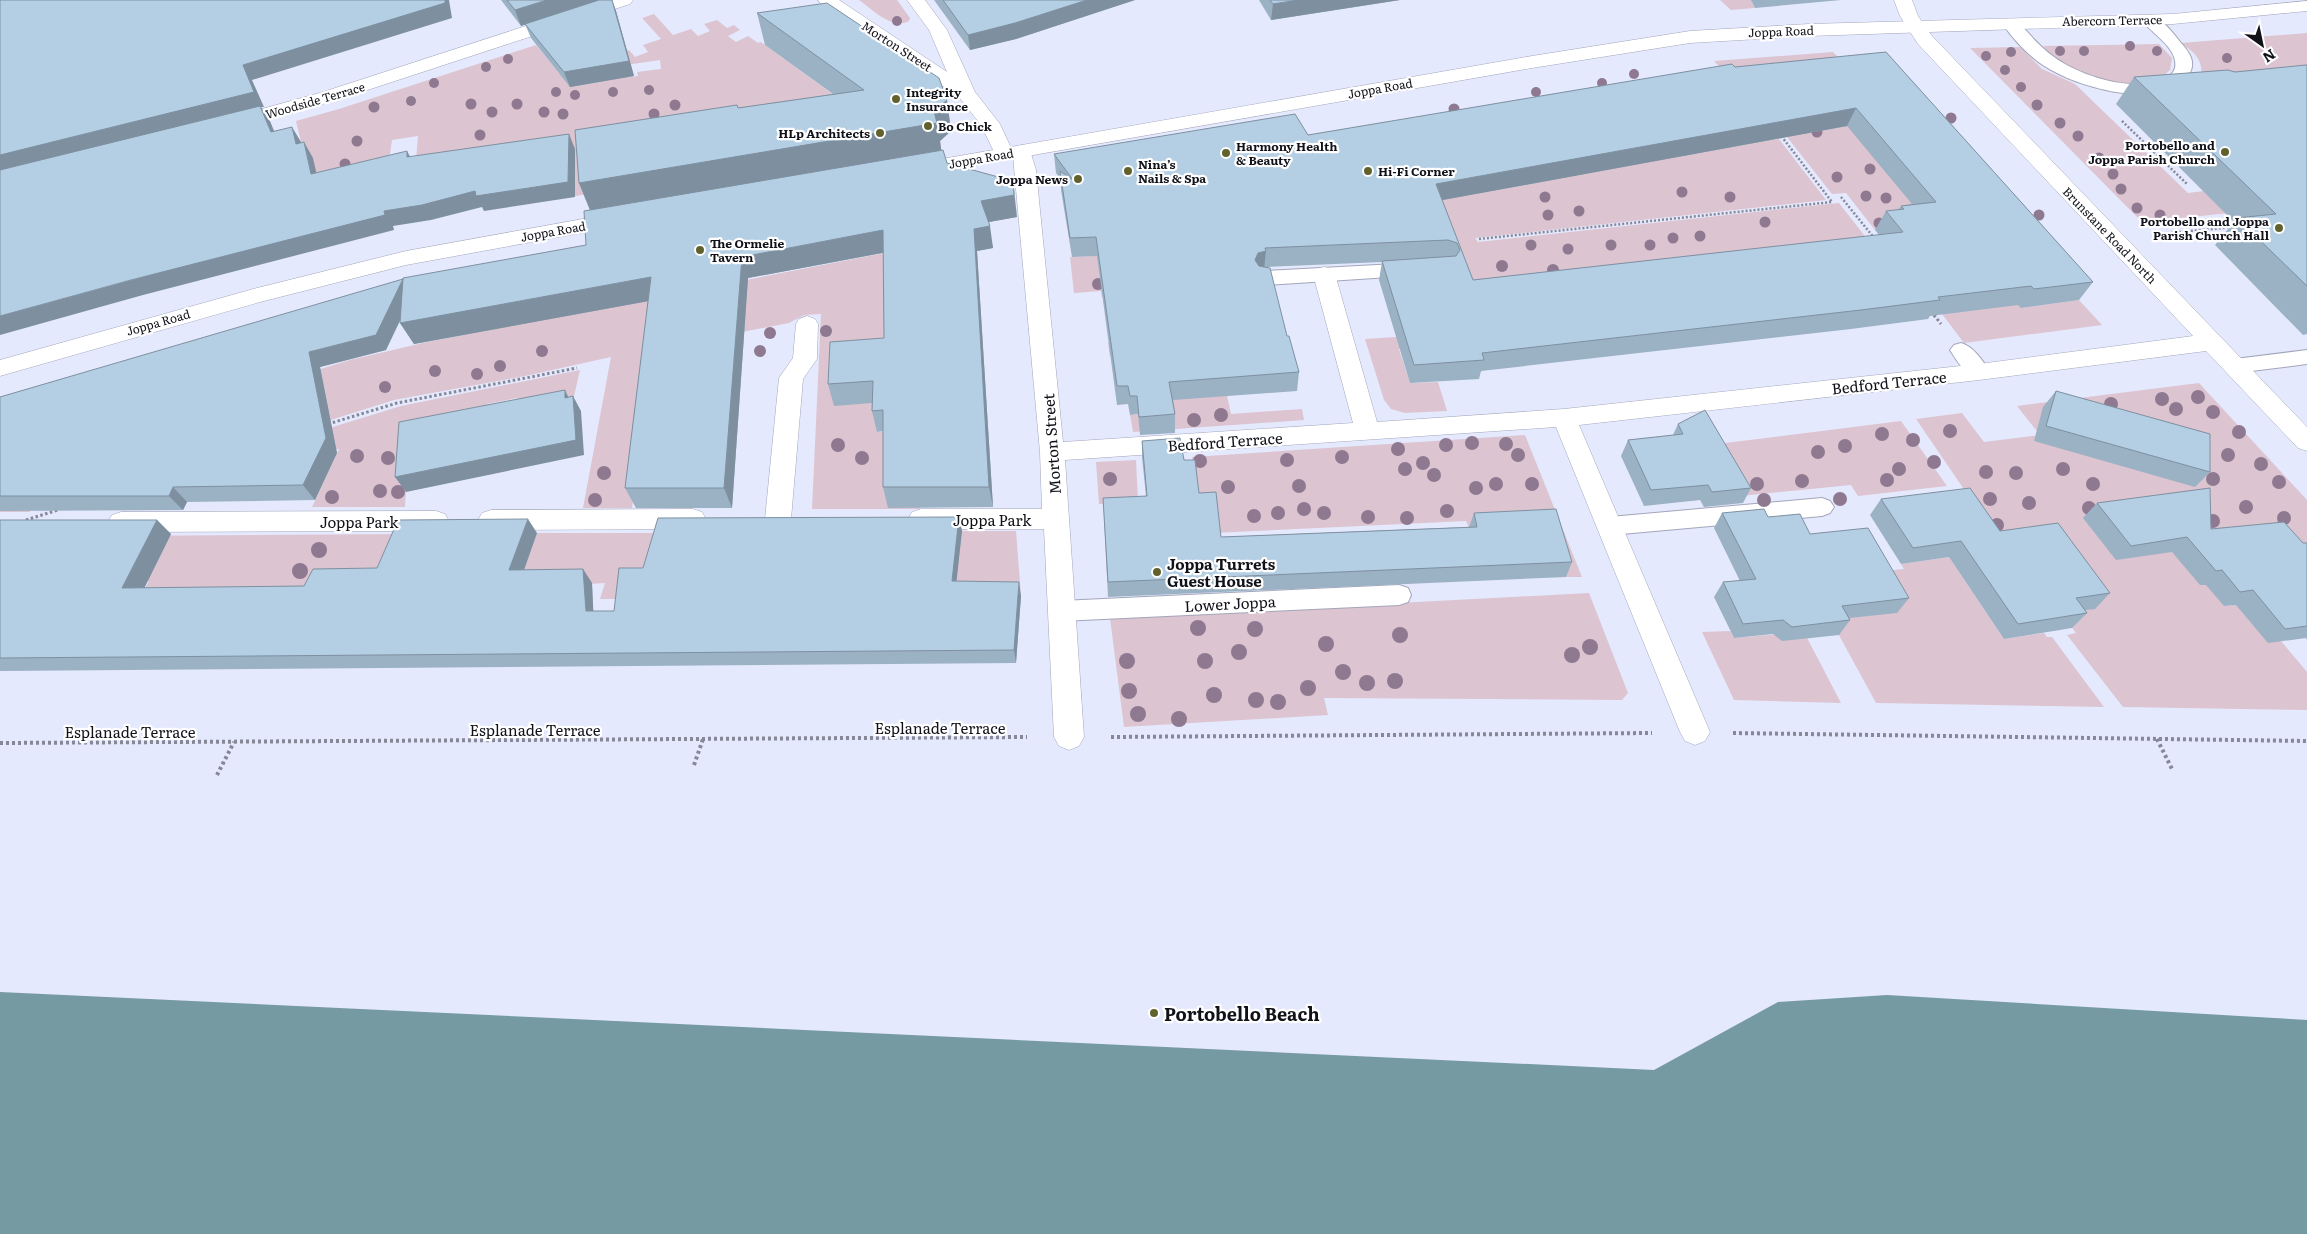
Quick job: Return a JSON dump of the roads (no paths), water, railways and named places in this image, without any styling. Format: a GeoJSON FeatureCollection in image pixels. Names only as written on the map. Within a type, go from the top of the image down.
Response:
{"type":"FeatureCollection","features":[{"type":"Feature","properties":{"kind":"street","name":"Woodside Terrace"},"geometry":{"type":"LineString","coordinates":[[211,128],[330,96],[624,0]]}},
{"type":"Feature","properties":{"kind":"street","name":"Morton Street"},"geometry":{"type":"LineString","coordinates":[[827,0],[966,93]]}},
{"type":"Feature","properties":{"kind":"street","name":"Morton Street"},"geometry":{"type":"LineString","coordinates":[[916,0],[938,30],[966,93],[1013,153],[1027,185],[1052,452],[1068,724]]}},
{"type":"Feature","properties":{"kind":"street","name":"Brunstane Road North"},"geometry":{"type":"LineString","coordinates":[[1903,0],[1925,40],[2307,442]]}},
{"type":"Feature","properties":{"kind":"street","name":"Abercorn Terrace"},"geometry":{"type":"LineString","coordinates":[[1916,26],[2150,20],[2307,6]]}},
{"type":"Feature","properties":{"kind":"street","name":"Joppa Road"},"geometry":{"type":"LineString","coordinates":[[895,173],[1532,62],[1690,37],[1748,32],[1916,26]]}},
{"type":"Feature","properties":{"kind":"street","name":"Joppa Road"},"geometry":{"type":"LineString","coordinates":[[0,368],[203,310],[406,258],[641,216]]}},
{"type":"Feature","properties":{"kind":"street"},"geometry":{"type":"LineString","coordinates":[[1324,274],[1367,431]]}},
{"type":"Feature","properties":{"kind":"street"},"geometry":{"type":"LineString","coordinates":[[778,519],[791,378],[805,359],[807,324]]}},
{"type":"Feature","properties":{"kind":"street","name":"Bedford Terrace"},"geometry":{"type":"LineString","coordinates":[[1052,452],[1564,418],[1979,372],[2212,342]]}},
{"type":"Feature","properties":{"kind":"street"},"geometry":{"type":"LineString","coordinates":[[1564,418],[1695,732]]}},
{"type":"Feature","properties":{"kind":"street","name":"Joppa Park"},"geometry":{"type":"LineString","coordinates":[[97,522],[719,519]]}},
{"type":"Feature","properties":{"kind":"street","name":"Joppa Park"},"geometry":{"type":"LineString","coordinates":[[895,519],[1056,519]]}},
{"type":"Feature","properties":{"kind":"lane"},"geometry":{"type":"LineString","coordinates":[[2010,23],[2050,63],[2070,74],[2095,82],[2121,87],[2145,88],[2165,85],[2178,78],[2184,67],[2182,55],[2150,20]]}},
{"type":"Feature","properties":{"kind":"lane"},"geometry":{"type":"LineString","coordinates":[[1265,278],[1435,268]]}},
{"type":"Feature","properties":{"kind":"lane"},"geometry":{"type":"LineString","coordinates":[[1961,350],[1979,372]]}},
{"type":"Feature","properties":{"kind":"lane"},"geometry":{"type":"LineString","coordinates":[[2235,366],[2307,357]]}},
{"type":"Feature","properties":{"kind":"lane"},"geometry":{"type":"LineString","coordinates":[[1610,526],[1822,508]]}},
{"type":"Feature","properties":{"kind":"lane","name":"Lower Joppa"},"geometry":{"type":"LineString","coordinates":[[1061,611],[1399,595]]}},
{"type":"Feature","properties":{"kind":"place","name":"Integrity Insurance"},"geometry":{"type":"Point","coordinates":[896,99]}},
{"type":"Feature","properties":{"kind":"place","name":"Bo Chick"},"geometry":{"type":"Point","coordinates":[928,126]}},
{"type":"Feature","properties":{"kind":"place","name":"HLp Architects"},"geometry":{"type":"Point","coordinates":[880,133]}},
{"type":"Feature","properties":{"kind":"place","name":"Portobello and Joppa Parish Church"},"geometry":{"type":"Point","coordinates":[2225,152]}},
{"type":"Feature","properties":{"kind":"place","name":"Harmony Health & Beauty"},"geometry":{"type":"Point","coordinates":[1226,153]}},
{"type":"Feature","properties":{"kind":"place","name":"Nina’s Nails & Spa"},"geometry":{"type":"Point","coordinates":[1128,171]}},
{"type":"Feature","properties":{"kind":"place","name":"Hi-Fi Corner"},"geometry":{"type":"Point","coordinates":[1368,171]}},
{"type":"Feature","properties":{"kind":"place","name":"Joppa News"},"geometry":{"type":"Point","coordinates":[1078,179]}},
{"type":"Feature","properties":{"kind":"place","name":"Portobello and Joppa Parish Church Hall"},"geometry":{"type":"Point","coordinates":[2279,228]}},
{"type":"Feature","properties":{"kind":"place","name":"The Ormelie Tavern"},"geometry":{"type":"Point","coordinates":[700,250]}},
{"type":"Feature","properties":{"kind":"place","name":"Joppa Turrets Guest House"},"geometry":{"type":"Point","coordinates":[1157,572]}},
{"type":"Feature","properties":{"kind":"place","name":"Portobello Beach"},"geometry":{"type":"Point","coordinates":[1154,1013]}}]}
